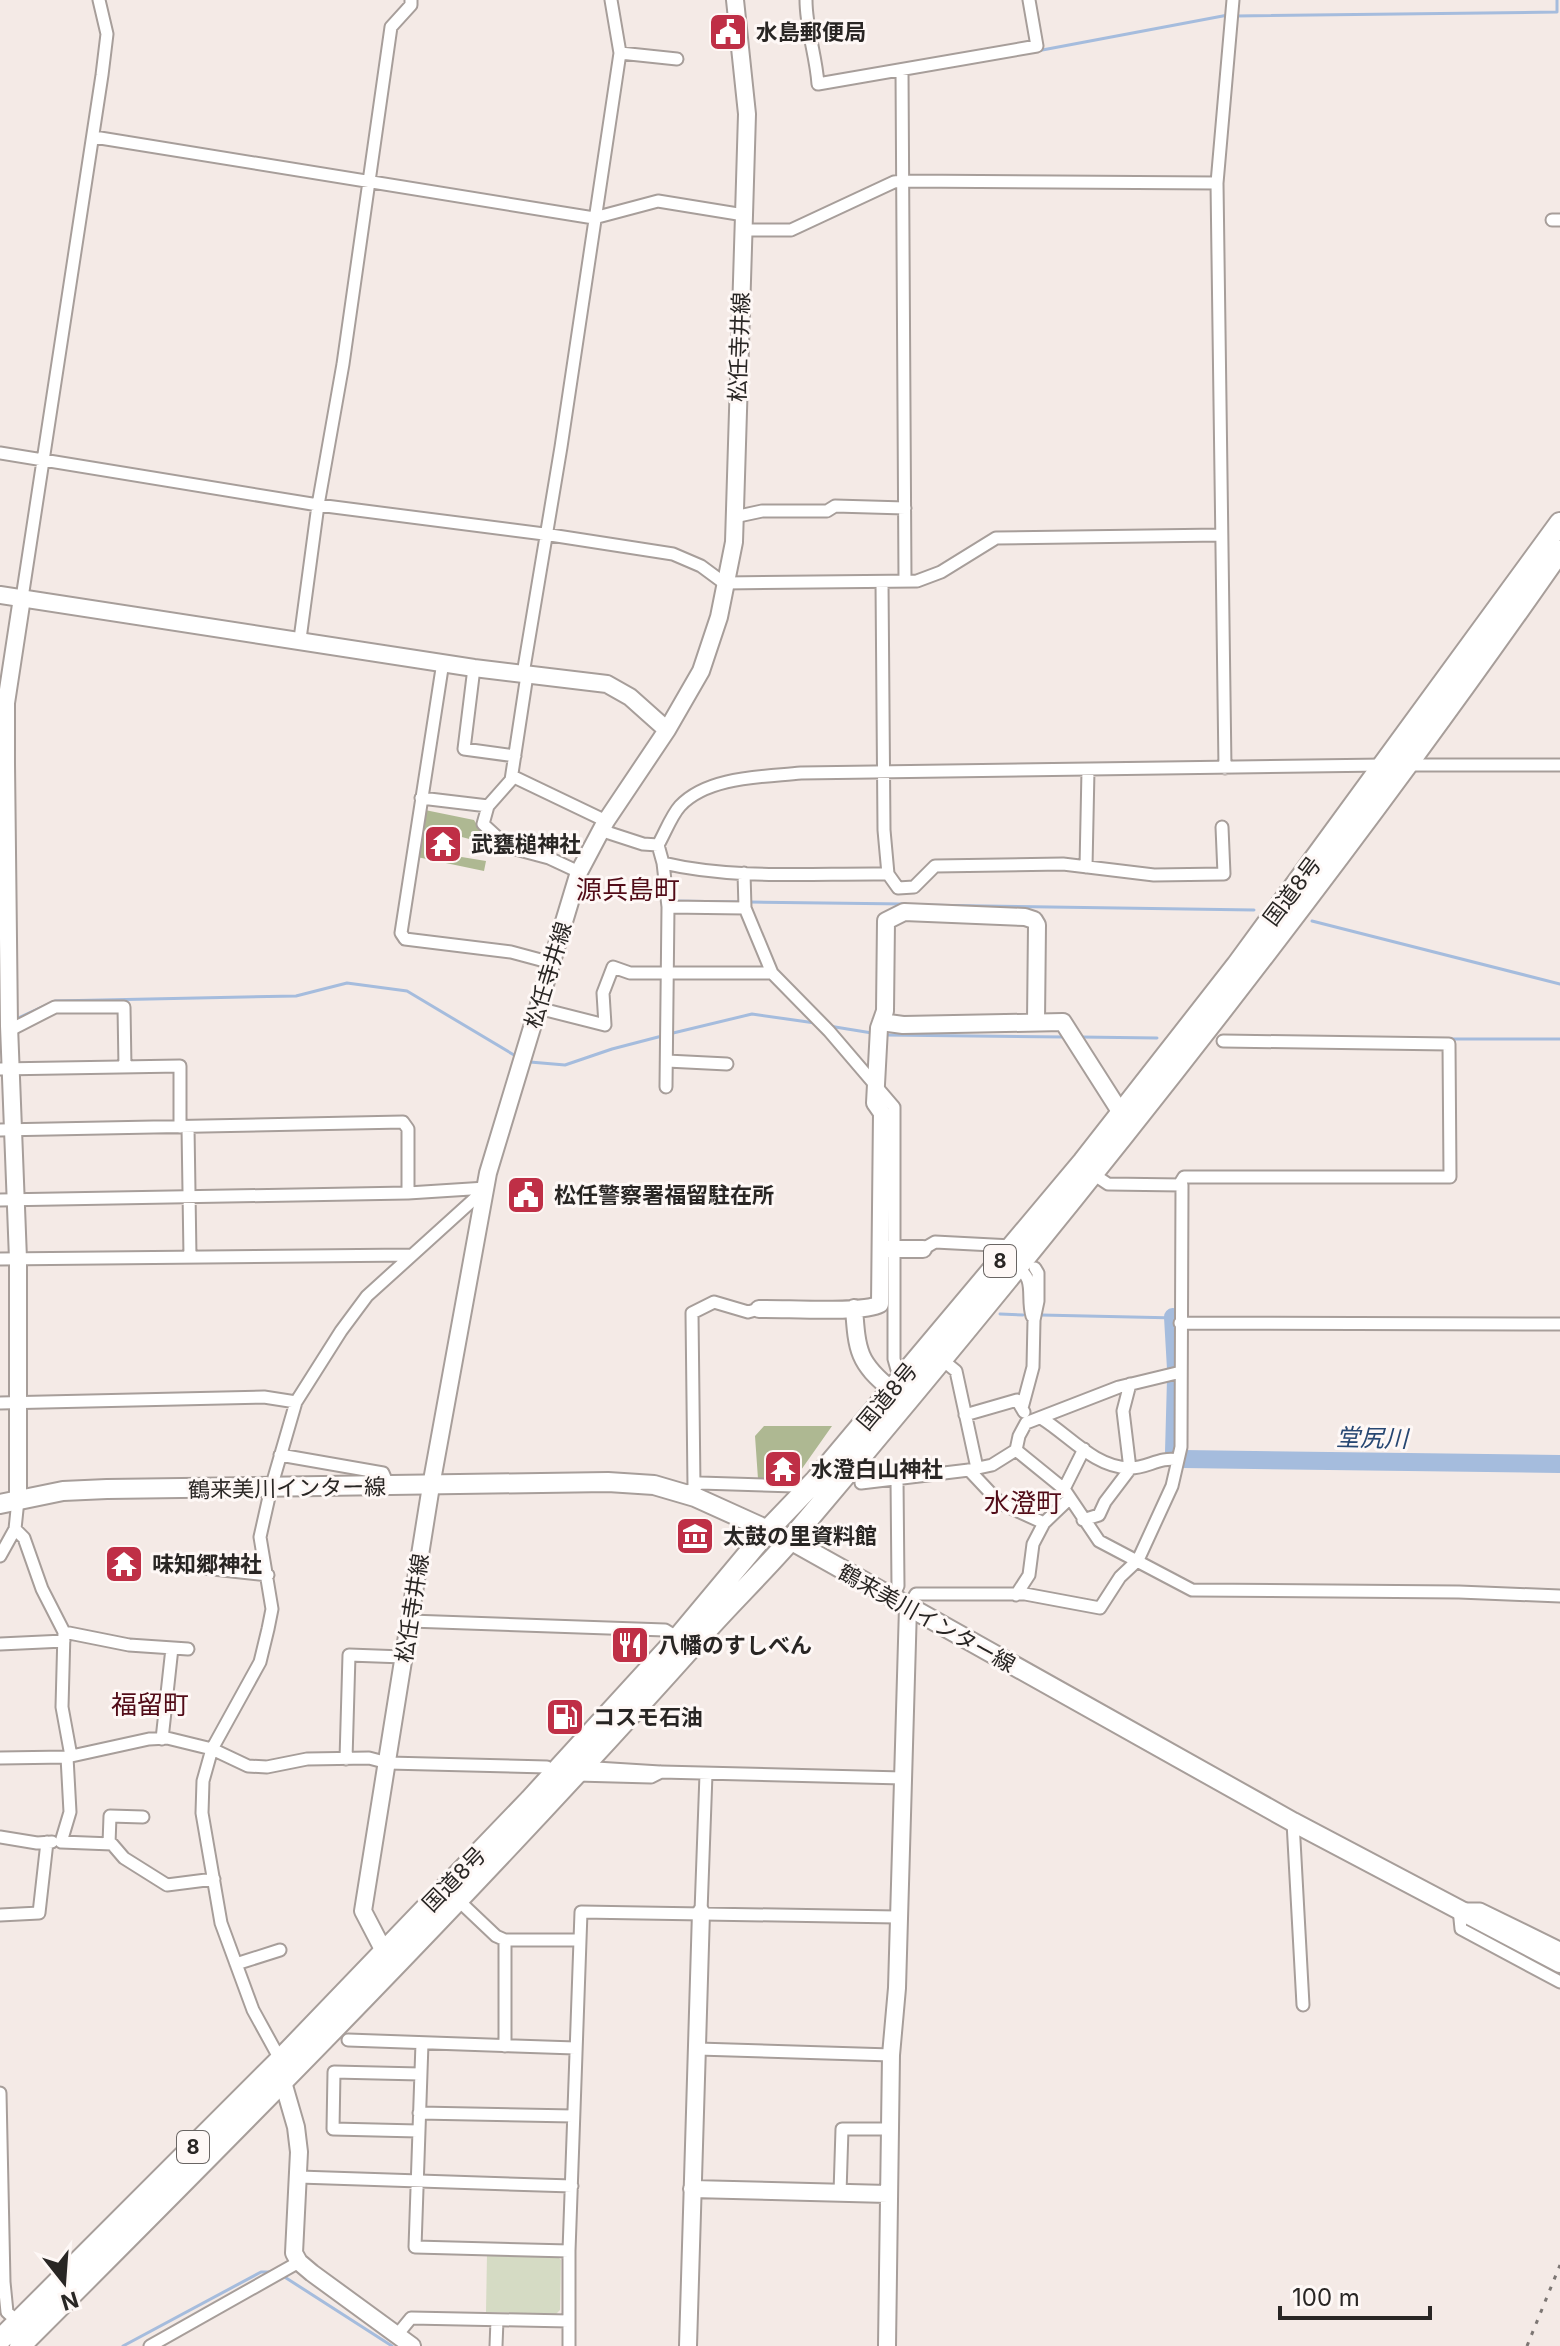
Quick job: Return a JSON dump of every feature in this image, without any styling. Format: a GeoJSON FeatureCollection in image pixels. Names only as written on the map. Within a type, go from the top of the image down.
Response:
{"type":"FeatureCollection","features":[{"type":"Feature","properties":{"kind":"highway","name":"国道8号"},"geometry":{"type":"LineString","coordinates":[[20,2346],[283,2082],[530,1800],[678,1638],[769,1529],[816,1480],[1013,1246],[1237,965],[1560,523]]}},
{"type":"Feature","properties":{"kind":"highway","name":"国道8号"},"geometry":{"type":"LineString","coordinates":[[0,2340],[281,2059],[458,1900],[586,1772],[719,1616],[790,1540],[940,1358],[1025,1268],[1093,1174],[1252,972],[1408,765],[1560,551]]}},
{"type":"Feature","properties":{"kind":"main road","name":"鶴来美川インター線"},"geometry":{"type":"LineString","coordinates":[[9,1502],[78,1490],[608,1482],[690,1491],[790,1540],[1293,1822],[1560,1963]]}},
{"type":"Feature","properties":{"kind":"street"},"geometry":{"type":"LineString","coordinates":[[61,1842],[70,1812],[69,1757],[62,1707],[64,1637],[42,1589],[24,1538],[15,1529],[9,1502],[8,1403],[18,1259],[8,1200],[6,1069],[10,1025],[4,966],[3,764],[6,703],[94,137],[107,34],[99,0]]}},
{"type":"Feature","properties":{"kind":"street"},"geometry":{"type":"LineString","coordinates":[[300,639],[391,27],[411,5],[411,0]]}},
{"type":"Feature","properties":{"kind":"street"},"geometry":{"type":"LineString","coordinates":[[579,872],[549,858],[508,847],[483,824],[488,806],[512,776],[544,534],[561,447],[620,53],[611,0]]}},
{"type":"Feature","properties":{"kind":"street","name":"松任寺井線"},"geometry":{"type":"LineString","coordinates":[[388,1960],[363,1911],[431,1486],[488,1173],[579,872],[603,826],[667,730],[701,671],[719,617],[734,542],[747,114],[735,0]]}},
{"type":"Feature","properties":{"kind":"street"},"geometry":{"type":"LineString","coordinates":[[806,0],[806,23],[816,56],[818,84],[1037,46],[1029,0]]}},
{"type":"Feature","properties":{"kind":"street"},"geometry":{"type":"LineString","coordinates":[[1225,768],[1217,183],[1233,0]]}},
{"type":"Feature","properties":{"kind":"street"},"geometry":{"type":"LineString","coordinates":[[620,53],[677,59]]}},
{"type":"Feature","properties":{"kind":"street"},"geometry":{"type":"LineString","coordinates":[[902,70],[905,580]]}},
{"type":"Feature","properties":{"kind":"street"},"geometry":{"type":"LineString","coordinates":[[94,137],[594,218],[658,201],[743,223],[791,230],[894,182],[903,181],[1217,183]]}},
{"type":"Feature","properties":{"kind":"street"},"geometry":{"type":"LineString","coordinates":[[0,453],[318,505],[673,554],[701,566],[724,583],[917,581],[930,578],[996,538],[1221,535]]}},
{"type":"Feature","properties":{"kind":"street"},"geometry":{"type":"LineString","coordinates":[[734,517],[762,511],[827,511],[835,506],[905,508]]}},
{"type":"Feature","properties":{"kind":"street"},"geometry":{"type":"LineString","coordinates":[[882,582],[884,830],[888,874],[898,888],[914,887],[935,866],[1063,864],[1154,875],[1224,874],[1222,827]]}},
{"type":"Feature","properties":{"kind":"street"},"geometry":{"type":"LineString","coordinates":[[0,595],[474,668],[607,684],[630,697],[667,730]]}},
{"type":"Feature","properties":{"kind":"street"},"geometry":{"type":"LineString","coordinates":[[443,662],[401,933],[405,939],[511,952],[552,963]]}},
{"type":"Feature","properties":{"kind":"street"},"geometry":{"type":"LineString","coordinates":[[474,668],[464,749],[515,756]]}},
{"type":"Feature","properties":{"kind":"street"},"geometry":{"type":"LineString","coordinates":[[666,1087],[668,907],[658,845],[679,807],[695,795],[722,784],[801,773],[883,771],[1560,765]]}},
{"type":"Feature","properties":{"kind":"street"},"geometry":{"type":"LineString","coordinates":[[1086,867],[1088,770]]}},
{"type":"Feature","properties":{"kind":"street"},"geometry":{"type":"LineString","coordinates":[[512,776],[603,826],[643,844],[658,845]]}},
{"type":"Feature","properties":{"kind":"street"},"geometry":{"type":"LineString","coordinates":[[421,798],[488,806]]}},
{"type":"Feature","properties":{"kind":"street"},"geometry":{"type":"LineString","coordinates":[[663,863],[744,873],[888,874]]}},
{"type":"Feature","properties":{"kind":"street"},"geometry":{"type":"LineString","coordinates":[[744,873],[745,908],[772,973],[829,1031],[876,1086]]}},
{"type":"Feature","properties":{"kind":"street"},"geometry":{"type":"LineString","coordinates":[[668,907],[745,908]]}},
{"type":"Feature","properties":{"kind":"street"},"geometry":{"type":"LineString","coordinates":[[896,1385],[882,1113],[875,1103],[879,1030],[885,1011],[886,921],[904,912],[1025,917],[1034,920],[1037,925],[1036,1022]]}},
{"type":"Feature","properties":{"kind":"street"},"geometry":{"type":"LineString","coordinates":[[538,1008],[605,1025],[603,993],[613,967],[630,973],[772,973]]}},
{"type":"Feature","properties":{"kind":"street"},"geometry":{"type":"LineString","coordinates":[[10,1025],[55,1007],[124,1007],[125,1067]]}},
{"type":"Feature","properties":{"kind":"street"},"geometry":{"type":"LineString","coordinates":[[879,1030],[903,1025],[1063,1022],[1121,1113]]}},
{"type":"Feature","properties":{"kind":"street"},"geometry":{"type":"LineString","coordinates":[[1179,1185],[1184,1177],[1450,1177],[1449,1044],[1223,1041]]}},
{"type":"Feature","properties":{"kind":"street"},"geometry":{"type":"LineString","coordinates":[[667,1061],[727,1064]]}},
{"type":"Feature","properties":{"kind":"street"},"geometry":{"type":"LineString","coordinates":[[6,1069],[180,1066],[190,1257]]}},
{"type":"Feature","properties":{"kind":"street"},"geometry":{"type":"LineString","coordinates":[[7,1130],[403,1122],[408,1129],[408,1193]]}},
{"type":"Feature","properties":{"kind":"street"},"geometry":{"type":"LineString","coordinates":[[900,1602],[916,1594],[1016,1595],[1100,1608],[1120,1577],[1138,1560],[1172,1486],[1181,1447],[1182,1185],[1108,1184],[1093,1174]]}},
{"type":"Feature","properties":{"kind":"street"},"geometry":{"type":"LineString","coordinates":[[8,1200],[408,1193],[486,1188]]}},
{"type":"Feature","properties":{"kind":"street"},"geometry":{"type":"LineString","coordinates":[[293,2266],[299,2177],[296,2127],[283,2082],[281,2059],[253,2010],[221,1923],[202,1813],[203,1781],[212,1749],[263,1652],[272,1609],[260,1537],[296,1402],[308,1379],[367,1296],[486,1188]]}},
{"type":"Feature","properties":{"kind":"street"},"geometry":{"type":"LineString","coordinates":[[923,1249],[935,1242],[1013,1246]]}},
{"type":"Feature","properties":{"kind":"street"},"geometry":{"type":"LineString","coordinates":[[888,1248],[987,1250]]}},
{"type":"Feature","properties":{"kind":"street"},"geometry":{"type":"LineString","coordinates":[[690,1491],[692,1313],[714,1302],[748,1312],[759,1309],[875,1307],[880,1304],[888,1248]]}},
{"type":"Feature","properties":{"kind":"street"},"geometry":{"type":"LineString","coordinates":[[0,1259],[412,1255]]}},
{"type":"Feature","properties":{"kind":"street"},"geometry":{"type":"LineString","coordinates":[[1022,1408],[1033,1367],[1034,1320],[1038,1301],[1038,1273],[1025,1268],[1030,1280],[1030,1309],[1034,1320]]}},
{"type":"Feature","properties":{"kind":"street"},"geometry":{"type":"LineString","coordinates":[[854,1308],[859,1348],[867,1370],[896,1385]]}},
{"type":"Feature","properties":{"kind":"street"},"geometry":{"type":"LineString","coordinates":[[1180,1323],[1560,1324]]}},
{"type":"Feature","properties":{"kind":"street"},"geometry":{"type":"LineString","coordinates":[[940,1358],[956,1371],[973,1469],[1000,1503],[1044,1523]]}},
{"type":"Feature","properties":{"kind":"street"},"geometry":{"type":"LineString","coordinates":[[861,1483],[992,1465],[1016,1450],[1019,1436],[1035,1420],[1130,1384],[1181,1372]]}},
{"type":"Feature","properties":{"kind":"street"},"geometry":{"type":"LineString","coordinates":[[1083,1520],[1099,1515],[1130,1469],[1123,1411],[1130,1384]]}},
{"type":"Feature","properties":{"kind":"street"},"geometry":{"type":"LineString","coordinates":[[8,1403],[264,1397],[296,1402]]}},
{"type":"Feature","properties":{"kind":"street"},"geometry":{"type":"LineString","coordinates":[[965,1415],[1017,1400],[1035,1420],[1084,1449],[1098,1461],[1130,1469],[1169,1458],[1178,1460]]}},
{"type":"Feature","properties":{"kind":"street"},"geometry":{"type":"LineString","coordinates":[[1016,1595],[1032,1566],[1031,1550],[1044,1523],[1066,1494],[1084,1449]]}},
{"type":"Feature","properties":{"kind":"street"},"geometry":{"type":"LineString","coordinates":[[1016,1450],[1066,1494],[1099,1541],[1192,1590],[1560,1596]]}},
{"type":"Feature","properties":{"kind":"street"},"geometry":{"type":"LineString","coordinates":[[280,1455],[383,1473],[389,1487]]}},
{"type":"Feature","properties":{"kind":"street"},"geometry":{"type":"LineString","coordinates":[[887,2346],[891,2055],[897,1988],[903,1778],[897,1479]]}},
{"type":"Feature","properties":{"kind":"street"},"geometry":{"type":"LineString","coordinates":[[690,1491],[700,1483],[795,1486]]}},
{"type":"Feature","properties":{"kind":"street"},"geometry":{"type":"LineString","coordinates":[[0,1556],[15,1529]]}},
{"type":"Feature","properties":{"kind":"street"},"geometry":{"type":"LineString","coordinates":[[204,1568],[268,1575]]}},
{"type":"Feature","properties":{"kind":"street"},"geometry":{"type":"LineString","coordinates":[[410,1621],[665,1630],[678,1638]]}},
{"type":"Feature","properties":{"kind":"street"},"geometry":{"type":"LineString","coordinates":[[0,1644],[64,1637],[188,1649]]}},
{"type":"Feature","properties":{"kind":"street"},"geometry":{"type":"LineString","coordinates":[[162,1739],[172,1648]]}},
{"type":"Feature","properties":{"kind":"street"},"geometry":{"type":"LineString","coordinates":[[346,1759],[349,1655],[404,1657]]}},
{"type":"Feature","properties":{"kind":"street"},"geometry":{"type":"LineString","coordinates":[[0,1758],[69,1757],[108,1747],[162,1739],[212,1749],[248,1766],[267,1767],[307,1759],[369,1758],[388,1763],[547,1767]]}},
{"type":"Feature","properties":{"kind":"street"},"geometry":{"type":"LineString","coordinates":[[586,1772],[903,1778]]}},
{"type":"Feature","properties":{"kind":"street"},"geometry":{"type":"LineString","coordinates":[[586,1772],[651,1777],[661,1772]]}},
{"type":"Feature","properties":{"kind":"street"},"geometry":{"type":"LineString","coordinates":[[688,2346],[706,1774]]}},
{"type":"Feature","properties":{"kind":"street"},"geometry":{"type":"LineString","coordinates":[[109,1844],[110,1816],[143,1817]]}},
{"type":"Feature","properties":{"kind":"street"},"geometry":{"type":"LineString","coordinates":[[1293,1822],[1303,2005]]}},
{"type":"Feature","properties":{"kind":"street"},"geometry":{"type":"LineString","coordinates":[[0,1837],[109,1844],[124,1858],[167,1885],[214,1879]]}},
{"type":"Feature","properties":{"kind":"street"},"geometry":{"type":"LineString","coordinates":[[0,1915],[39,1913],[47,1842]]}},
{"type":"Feature","properties":{"kind":"street"},"geometry":{"type":"LineString","coordinates":[[458,1900],[496,1936],[505,1940],[579,1940]]}},
{"type":"Feature","properties":{"kind":"street"},"geometry":{"type":"LineString","coordinates":[[1560,1948],[1480,1909],[1459,1909],[1461,1929],[1560,1982]]}},
{"type":"Feature","properties":{"kind":"street"},"geometry":{"type":"LineString","coordinates":[[569,2346],[569,2251],[581,1912],[897,1917]]}},
{"type":"Feature","properties":{"kind":"street"},"geometry":{"type":"LineString","coordinates":[[505,1940],[505,2046]]}},
{"type":"Feature","properties":{"kind":"street"},"geometry":{"type":"LineString","coordinates":[[236,1964],[280,1950]]}},
{"type":"Feature","properties":{"kind":"street"},"geometry":{"type":"LineString","coordinates":[[348,2040],[575,2048]]}},
{"type":"Feature","properties":{"kind":"street"},"geometry":{"type":"LineString","coordinates":[[422,2043],[415,2247],[569,2251]]}},
{"type":"Feature","properties":{"kind":"street"},"geometry":{"type":"LineString","coordinates":[[698,2049],[891,2055]]}},
{"type":"Feature","properties":{"kind":"street"},"geometry":{"type":"LineString","coordinates":[[418,2131],[333,2129],[334,2072],[420,2074]]}},
{"type":"Feature","properties":{"kind":"street"},"geometry":{"type":"LineString","coordinates":[[0,2093],[4,2282],[7,2312],[18,2322]]}},
{"type":"Feature","properties":{"kind":"street"},"geometry":{"type":"LineString","coordinates":[[419,2113],[573,2116]]}},
{"type":"Feature","properties":{"kind":"street"},"geometry":{"type":"LineString","coordinates":[[840,2193],[842,2129],[890,2129]]}},
{"type":"Feature","properties":{"kind":"street"},"geometry":{"type":"LineString","coordinates":[[299,2177],[572,2186]]}},
{"type":"Feature","properties":{"kind":"street"},"geometry":{"type":"LineString","coordinates":[[692,2189],[888,2194]]}},
{"type":"Feature","properties":{"kind":"street"},"geometry":{"type":"LineString","coordinates":[[150,2346],[293,2266]]}},
{"type":"Feature","properties":{"kind":"street"},"geometry":{"type":"LineString","coordinates":[[293,2266],[412,2346]]}},
{"type":"Feature","properties":{"kind":"street"},"geometry":{"type":"LineString","coordinates":[[397,2335],[411,2318],[569,2321]]}},
{"type":"Feature","properties":{"kind":"street"},"geometry":{"type":"LineString","coordinates":[[496,2346],[497,2320]]}},
{"type":"Feature","properties":{"kind":"green space"},"geometry":{"type":"Polygon","coordinates":[[[425,810],[474,820],[488,844],[428,828],[425,851],[486,861],[484,871],[417,857],[425,810]]]}},
{"type":"Feature","properties":{"kind":"green space"},"geometry":{"type":"Polygon","coordinates":[[[764,1426],[832,1426],[794,1480],[758,1479],[755,1436],[764,1426]]]}},
{"type":"Feature","properties":{"kind":"green space"},"geometry":{"type":"Polygon","coordinates":[[[487,2254],[557,2256],[561,2260],[560,2310],[556,2314],[486,2312],[487,2254]]]}},
{"type":"Feature","properties":{"kind":"waterway"},"geometry":{"type":"LineString","coordinates":[[1236,16],[1557,12],[1557,0]]}},
{"type":"Feature","properties":{"kind":"waterway"},"geometry":{"type":"LineString","coordinates":[[1037,51],[1228,15]]}},
{"type":"Feature","properties":{"kind":"waterway"},"geometry":{"type":"LineString","coordinates":[[673,901],[737,902]]}},
{"type":"Feature","properties":{"kind":"waterway"},"geometry":{"type":"LineString","coordinates":[[750,902],[906,904]]}},
{"type":"Feature","properties":{"kind":"waterway"},"geometry":{"type":"LineString","coordinates":[[918,905],[1254,910]]}},
{"type":"Feature","properties":{"kind":"waterway"},"geometry":{"type":"LineString","coordinates":[[1312,921],[1560,984]]}},
{"type":"Feature","properties":{"kind":"waterway"},"geometry":{"type":"LineString","coordinates":[[14,1020],[55,1001],[296,996],[347,983],[407,991],[514,1055]]}},
{"type":"Feature","properties":{"kind":"waterway"},"geometry":{"type":"LineString","coordinates":[[669,1034],[752,1014],[815,1023]]}},
{"type":"Feature","properties":{"kind":"waterway"},"geometry":{"type":"LineString","coordinates":[[829,1026],[872,1033]]}},
{"type":"Feature","properties":{"kind":"waterway"},"geometry":{"type":"LineString","coordinates":[[884,1035],[1064,1037]]}},
{"type":"Feature","properties":{"kind":"waterway"},"geometry":{"type":"LineString","coordinates":[[530,1062],[565,1065],[662,1036]]}},
{"type":"Feature","properties":{"kind":"waterway"},"geometry":{"type":"LineString","coordinates":[[1080,1037],[1157,1038]]}},
{"type":"Feature","properties":{"kind":"waterway"},"geometry":{"type":"LineString","coordinates":[[1450,1039],[1560,1039]]}},
{"type":"Feature","properties":{"kind":"waterway"},"geometry":{"type":"LineString","coordinates":[[1000,1314],[1023,1315]]}},
{"type":"Feature","properties":{"kind":"waterway"},"geometry":{"type":"LineString","coordinates":[[1041,1315],[1177,1318]]}},
{"type":"Feature","properties":{"kind":"waterway","name":"堂尻川"},"geometry":{"type":"LineString","coordinates":[[1173,1317],[1176,1369]]}},
{"type":"Feature","properties":{"kind":"waterway","name":"堂尻川"},"geometry":{"type":"LineString","coordinates":[[1174,1452],[1176,1379]]}},
{"type":"Feature","properties":{"kind":"waterway","name":"堂尻川"},"geometry":{"type":"LineString","coordinates":[[1183,1459],[1560,1464]]}},
{"type":"Feature","properties":{"kind":"waterway"},"geometry":{"type":"LineString","coordinates":[[123,2346],[261,2272],[273,2272]]}},
{"type":"Feature","properties":{"kind":"waterway"},"geometry":{"type":"LineString","coordinates":[[283,2276],[392,2346]]}},
{"type":"Feature","properties":{"kind":"railway"},"geometry":{"type":"LineString","coordinates":[[1527,2346],[1560,2265]]}},
{"type":"Feature","properties":{"kind":"place","name":"水島郵便局"},"geometry":{"type":"Point","coordinates":[728,32]}},
{"type":"Feature","properties":{"kind":"place","name":"武甕槌神社"},"geometry":{"type":"Point","coordinates":[443,844]}},
{"type":"Feature","properties":{"kind":"place","name":"松任警察署福留駐在所"},"geometry":{"type":"Point","coordinates":[526,1195]}},
{"type":"Feature","properties":{"kind":"place","name":"水澄白山神社"},"geometry":{"type":"Point","coordinates":[783,1469]}},
{"type":"Feature","properties":{"kind":"place","name":"太鼓の里資料館"},"geometry":{"type":"Point","coordinates":[695,1536]}},
{"type":"Feature","properties":{"kind":"place","name":"味知郷神社"},"geometry":{"type":"Point","coordinates":[124,1564]}},
{"type":"Feature","properties":{"kind":"place","name":"八幡のすしべん"},"geometry":{"type":"Point","coordinates":[630,1645]}},
{"type":"Feature","properties":{"kind":"place","name":"コスモ石油"},"geometry":{"type":"Point","coordinates":[565,1717]}},
{"type":"Feature","properties":{"kind":"district","name":"源兵島町"},"geometry":{"type":"Point","coordinates":[628,889]}},
{"type":"Feature","properties":{"kind":"district","name":"水澄町"},"geometry":{"type":"Point","coordinates":[1023,1502]}},
{"type":"Feature","properties":{"kind":"district","name":"福留町"},"geometry":{"type":"Point","coordinates":[150,1704]}}]}
